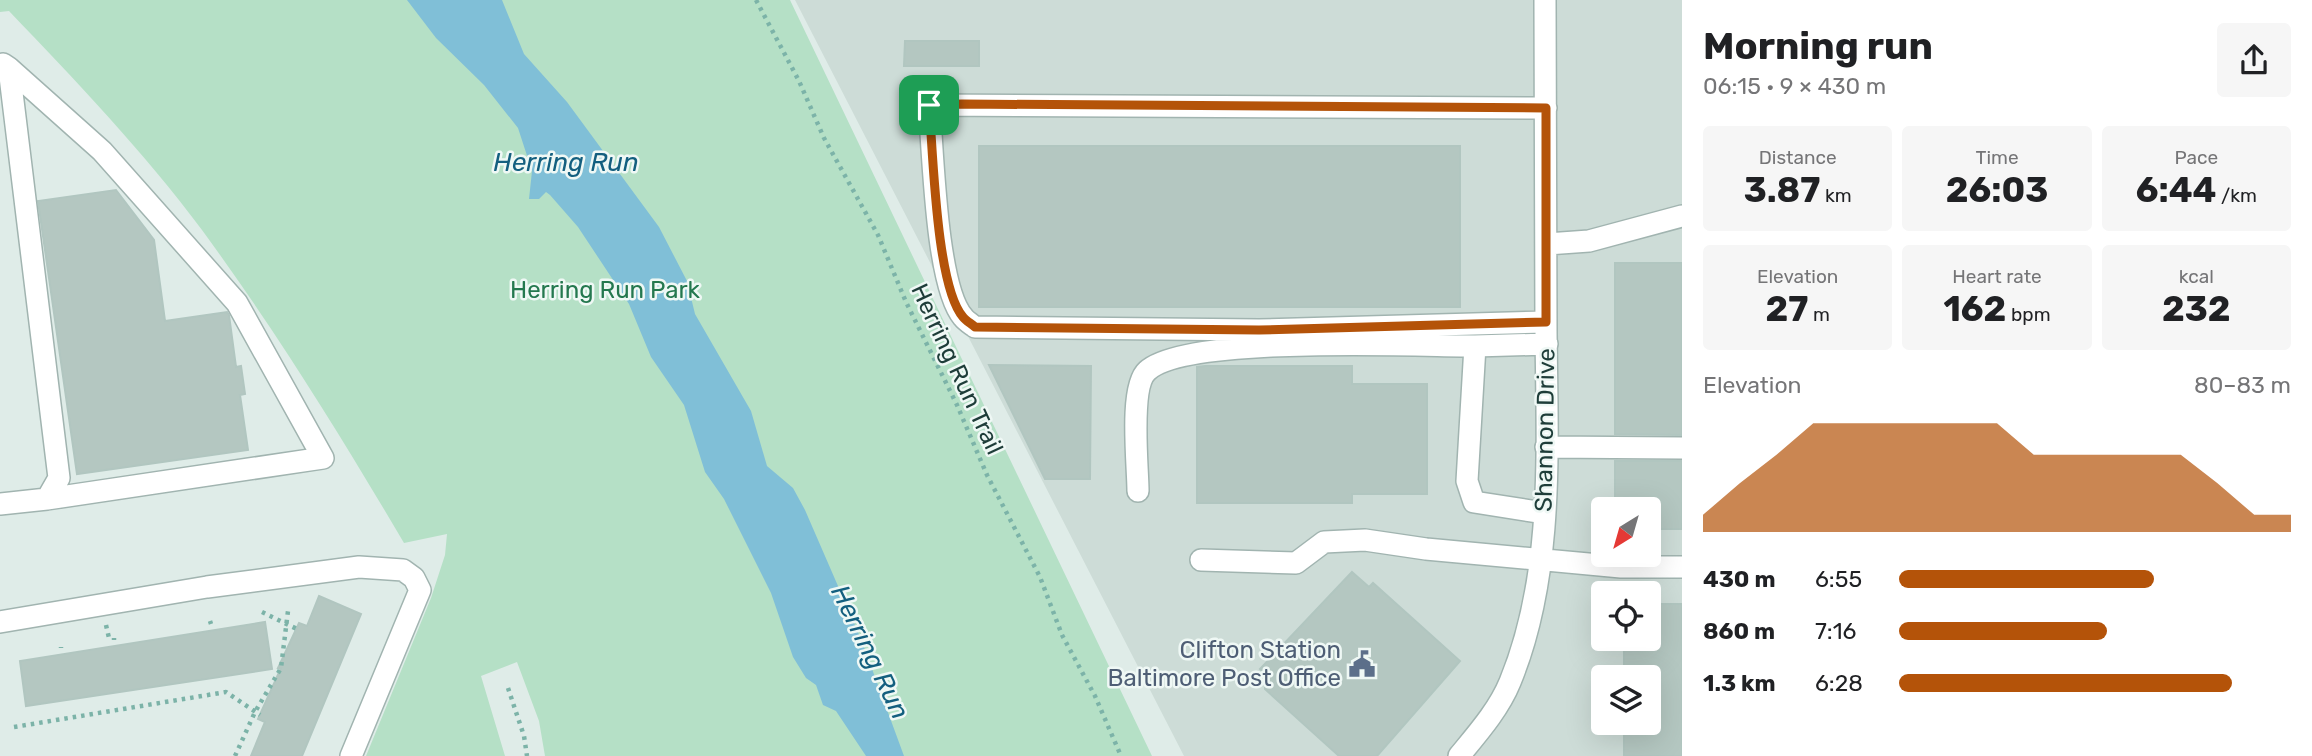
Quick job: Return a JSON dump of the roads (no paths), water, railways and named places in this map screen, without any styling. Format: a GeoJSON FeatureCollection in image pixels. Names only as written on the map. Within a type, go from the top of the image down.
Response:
{"type":"FeatureCollection","features":[{"type":"Feature","properties":{"kind":"street","name":"Shannon Drive"},"geometry":{"type":"LineString","coordinates":[[1459,756],[1497,707],[1509,685],[1524,637],[1541,558],[1546,447],[1545,0]]}},
{"type":"Feature","properties":{"kind":"street"},"geometry":{"type":"LineString","coordinates":[[4,65],[59,478],[47,499]]}},
{"type":"Feature","properties":{"kind":"street"},"geometry":{"type":"LineString","coordinates":[[0,504],[323,458],[237,303],[102,151],[4,65]]}},
{"type":"Feature","properties":{"kind":"street"},"geometry":{"type":"LineString","coordinates":[[1546,108],[929,105],[940,243],[952,297],[962,316],[975,327],[1259,330],[1546,322]]}},
{"type":"Feature","properties":{"kind":"street"},"geometry":{"type":"LineString","coordinates":[[1547,243],[1589,241],[1682,216]]}},
{"type":"Feature","properties":{"kind":"street"},"geometry":{"type":"LineString","coordinates":[[1138,491],[1137,393],[1146,372],[1165,360],[1210,350],[1300,345],[1546,344]]}},
{"type":"Feature","properties":{"kind":"street"},"geometry":{"type":"LineString","coordinates":[[1475,346],[1467,481],[1475,502],[1544,513]]}},
{"type":"Feature","properties":{"kind":"street"},"geometry":{"type":"LineString","coordinates":[[1546,447],[1682,449]]}},
{"type":"Feature","properties":{"kind":"street"},"geometry":{"type":"LineString","coordinates":[[1201,560],[1296,563],[1324,542],[1365,540],[1426,549],[1620,567],[1682,566]]}},
{"type":"Feature","properties":{"kind":"street"},"geometry":{"type":"LineString","coordinates":[[0,622],[207,587],[345,569],[403,570],[414,578],[420,590],[351,756]]}},
{"type":"Feature","properties":{"kind":"water","name":"Herring Run"},"geometry":{"type":"Polygon","coordinates":[[[407,0],[502,0],[524,54],[567,102],[659,227],[687,281],[695,314],[751,411],[767,466],[793,488],[805,510],[861,639],[904,756],[866,756],[836,711],[823,705],[816,685],[806,678],[793,657],[771,593],[724,499],[705,472],[684,405],[651,357],[629,304],[578,227],[550,195],[546,192],[539,199],[529,199],[532,171],[518,128],[484,85],[436,38],[407,0]]]}},
{"type":"Feature","properties":{"kind":"place","name":"Clifton Station Baltimore Post Office"},"geometry":{"type":"Point","coordinates":[1362,664]}},
{"type":"Feature","properties":{"kind":"park label","name":"Herring Run Park"},"geometry":{"type":"Point","coordinates":[605,290]}}]}
